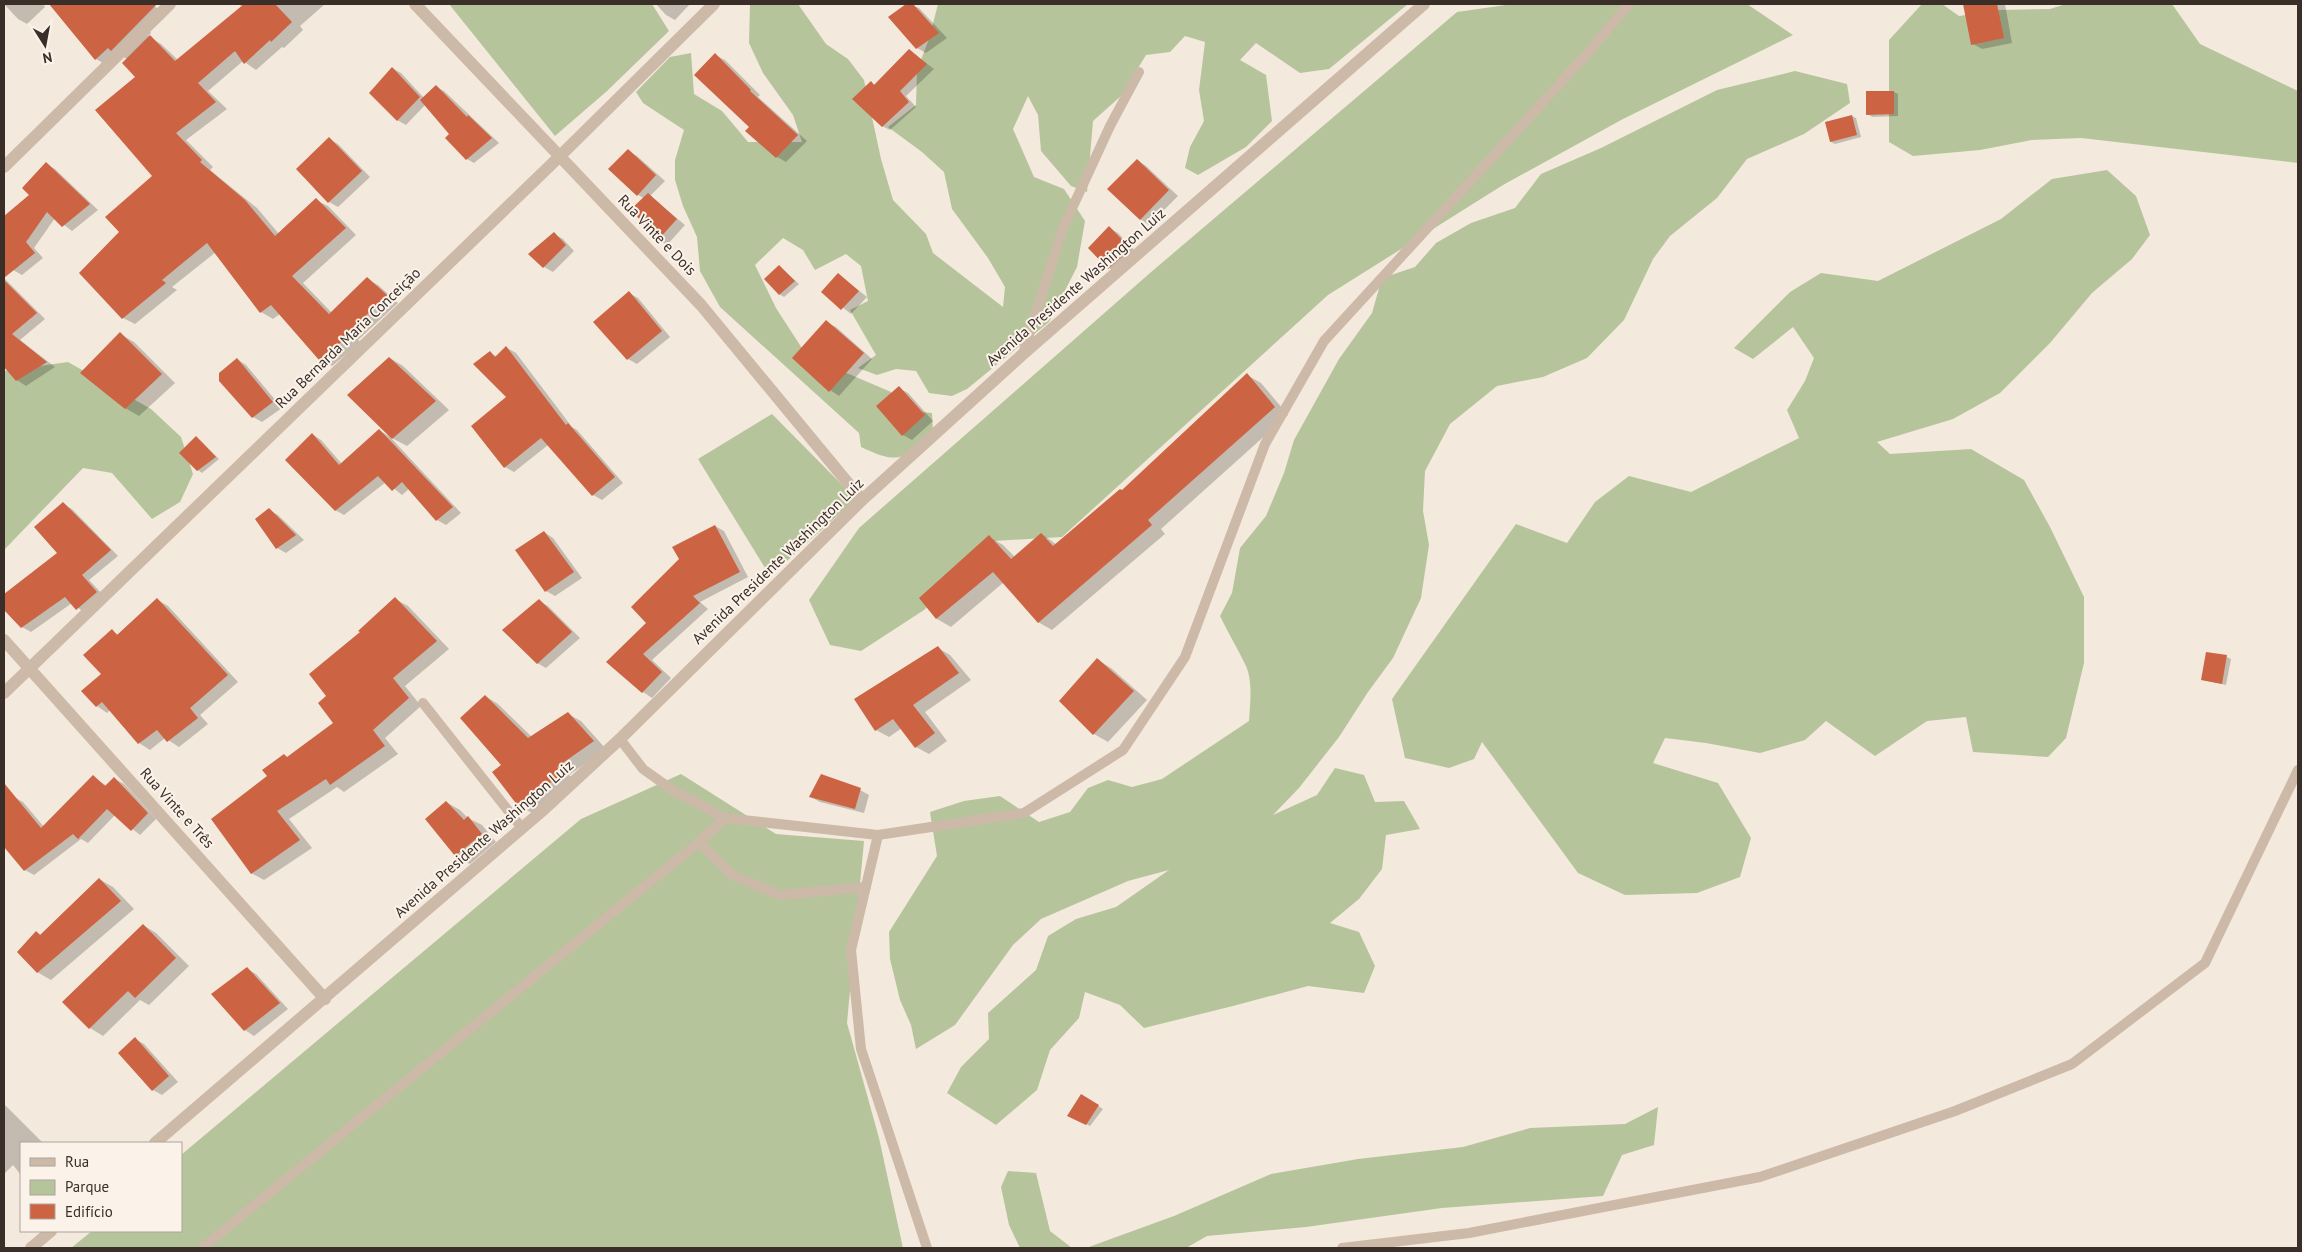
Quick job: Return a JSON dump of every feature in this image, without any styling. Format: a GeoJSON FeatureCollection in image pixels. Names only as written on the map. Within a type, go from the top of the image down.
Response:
{"type":"FeatureCollection","features":[{"type":"Feature","properties":{"kind":"street"},"geometry":{"type":"LineString","coordinates":[[4,167],[170,4]]}},
{"type":"Feature","properties":{"kind":"street","name":"Rua Vinte e Dois"},"geometry":{"type":"LineString","coordinates":[[415,4],[701,304],[862,500]]}},
{"type":"Feature","properties":{"kind":"street","name":"Rua Bernarda Maria Conceição"},"geometry":{"type":"LineString","coordinates":[[4,693],[560,156],[714,4]]}},
{"type":"Feature","properties":{"kind":"street","name":"Avenida Presidente Washington Luiz"},"geometry":{"type":"LineString","coordinates":[[156,1142],[522,828],[620,739],[862,500],[1023,354],[1424,4]]}},
{"type":"Feature","properties":{"kind":"street","name":"Rua Vinte e Três"},"geometry":{"type":"LineString","coordinates":[[4,640],[325,999]]}},
{"type":"Feature","properties":{"kind":"street"},"geometry":{"type":"LineString","coordinates":[[31,1248],[51,1232]]}},
{"type":"Feature","properties":{"kind":"lane"},"geometry":{"type":"LineString","coordinates":[[620,739],[643,769],[674,791],[725,818],[878,835],[1024,813],[1123,750],[1185,657],[1265,444],[1324,342],[1586,55],[1629,4]]}},
{"type":"Feature","properties":{"kind":"lane"},"geometry":{"type":"LineString","coordinates":[[1023,354],[1063,228],[1110,126],[1139,72]]}},
{"type":"Feature","properties":{"kind":"lane"},"geometry":{"type":"LineString","coordinates":[[423,703],[522,828]]}},
{"type":"Feature","properties":{"kind":"lane"},"geometry":{"type":"LineString","coordinates":[[1342,1248],[1469,1233],[1760,1177],[1955,1111],[2072,1064],[2205,964],[2298,770]]}},
{"type":"Feature","properties":{"kind":"lane"},"geometry":{"type":"LineString","coordinates":[[202,1248],[699,842],[725,818]]}},
{"type":"Feature","properties":{"kind":"lane"},"geometry":{"type":"LineString","coordinates":[[878,835],[851,950],[861,1048],[927,1248]]}},
{"type":"Feature","properties":{"kind":"lane"},"geometry":{"type":"LineString","coordinates":[[699,842],[732,875],[780,895],[866,887]]}},
{"type":"Feature","properties":{"kind":"green space"},"geometry":{"type":"Polygon","coordinates":[[[449,4],[652,4],[669,31],[607,91],[555,136],[449,4]]]}},
{"type":"Feature","properties":{"kind":"green space"},"geometry":{"type":"Polygon","coordinates":[[[750,4],[798,4],[826,44],[848,59],[864,80],[881,159],[893,200],[926,234],[933,253],[1003,307],[1005,287],[988,258],[952,209],[944,172],[922,152],[888,127],[916,105],[917,70],[929,39],[938,4],[1408,4],[1329,69],[1300,73],[1256,43],[1240,60],[1266,75],[1272,121],[1246,147],[1198,175],[1185,168],[1190,147],[1204,121],[1199,90],[1205,42],[1185,36],[1170,52],[1146,55],[1121,96],[1093,121],[1087,192],[1071,186],[1041,151],[1038,115],[1028,96],[1013,129],[1034,177],[1064,189],[1085,221],[1077,267],[1049,322],[967,389],[952,396],[929,393],[916,371],[896,369],[877,375],[858,368],[876,355],[850,310],[868,301],[861,266],[846,254],[815,270],[803,250],[783,238],[755,265],[776,308],[807,356],[891,392],[894,409],[932,413],[933,432],[907,454],[893,458],[861,447],[859,433],[720,307],[700,271],[697,237],[683,206],[675,180],[675,160],[684,130],[643,103],[636,92],[670,57],[691,53],[694,94],[722,111],[748,142],[802,142],[793,115],[763,73],[749,43],[750,4]]]}},
{"type":"Feature","properties":{"kind":"green space"},"geometry":{"type":"Polygon","coordinates":[[[1513,4],[1747,4],[1793,35],[1623,119],[1503,185],[1328,295],[1062,537],[994,541],[924,610],[861,651],[830,645],[809,600],[859,528],[1150,273],[1457,12],[1513,4]]]}},
{"type":"Feature","properties":{"kind":"green space"},"geometry":{"type":"Polygon","coordinates":[[[1922,4],[1942,4],[1959,16],[2000,10],[2050,9],[2066,4],[2172,4],[2200,44],[2298,91],[2298,163],[2081,138],[2032,140],[1980,150],[1913,156],[1889,142],[1889,40],[1922,4]]]}},
{"type":"Feature","properties":{"kind":"green space"},"geometry":{"type":"Polygon","coordinates":[[[1795,71],[1847,84],[1850,103],[1804,134],[1747,159],[1717,198],[1670,236],[1653,259],[1624,320],[1587,358],[1543,377],[1497,386],[1450,424],[1425,471],[1423,511],[1429,545],[1421,598],[1393,658],[1339,737],[1299,788],[1273,815],[1317,795],[1335,768],[1364,775],[1375,802],[1404,801],[1420,829],[1386,835],[1382,869],[1359,899],[1330,923],[1359,932],[1375,966],[1364,993],[1308,986],[1144,1028],[1120,1005],[1085,992],[1079,1018],[1050,1050],[1037,1090],[996,1125],[947,1093],[961,1067],[989,1039],[988,1013],[1036,970],[1048,936],[1076,919],[1116,907],[1169,870],[1128,881],[1041,919],[1013,945],[955,1025],[916,1049],[911,1025],[900,1000],[890,959],[889,932],[937,856],[930,812],[964,801],[1000,796],[1039,822],[1070,812],[1088,788],[1108,780],[1132,787],[1162,779],[1249,721],[1250,679],[1246,666],[1220,616],[1232,593],[1240,548],[1266,516],[1284,473],[1294,440],[1339,359],[1372,313],[1382,278],[1415,267],[1436,243],[1471,223],[1515,208],[1541,174],[1601,148],[1717,90],[1795,71]]]}},
{"type":"Feature","properties":{"kind":"green space"},"geometry":{"type":"Polygon","coordinates":[[[2107,170],[2136,196],[2150,235],[2132,259],[2092,293],[2050,343],[2000,393],[1953,419],[1877,442],[1890,454],[1971,449],[2024,480],[2050,527],[2084,597],[2084,663],[2066,738],[2048,757],[1973,752],[1966,717],[1927,721],[1875,756],[1826,721],[1805,740],[1760,753],[1665,738],[1653,763],[1718,783],[1751,838],[1740,877],[1697,893],[1625,895],[1578,873],[1482,742],[1474,759],[1449,768],[1405,758],[1392,699],[1516,524],[1567,543],[1595,502],[1629,476],[1691,492],[1799,438],[1787,410],[1805,381],[1814,358],[1793,327],[1753,359],[1734,348],[1790,292],[1821,273],[1878,281],[2001,219],[2052,179],[2107,170]]]}},
{"type":"Feature","properties":{"kind":"green space"},"geometry":{"type":"Polygon","coordinates":[[[68,362],[151,409],[181,437],[193,474],[180,502],[152,519],[112,473],[83,468],[4,550],[4,371],[68,362]]]}},
{"type":"Feature","properties":{"kind":"green space"},"geometry":{"type":"Polygon","coordinates":[[[772,414],[856,499],[770,576],[698,459],[772,414]]]}},
{"type":"Feature","properties":{"kind":"green space"},"geometry":{"type":"Polygon","coordinates":[[[681,774],[776,834],[864,841],[847,1023],[879,1138],[903,1248],[71,1248],[91,1232],[182,1232],[182,1154],[581,819],[681,774]]]}},
{"type":"Feature","properties":{"kind":"green space"},"geometry":{"type":"Polygon","coordinates":[[[1658,1107],[1654,1145],[1622,1155],[1603,1196],[1442,1208],[1306,1227],[1207,1236],[1186,1248],[1086,1248],[1174,1216],[1271,1174],[1358,1159],[1463,1147],[1530,1128],[1625,1124],[1658,1107]]]}},
{"type":"Feature","properties":{"kind":"green space"},"geometry":{"type":"Polygon","coordinates":[[[1008,1171],[1036,1173],[1050,1231],[1072,1248],[1020,1248],[1009,1225],[1001,1187],[1008,1171]]]}},
{"type":"Feature","properties":{"kind":"building"},"geometry":{"type":"Polygon","coordinates":[[[49,4],[157,4],[111,51],[108,48],[95,60],[49,4]]]}},
{"type":"Feature","properties":{"kind":"building"},"geometry":{"type":"Polygon","coordinates":[[[244,4],[275,4],[292,22],[244,64],[235,51],[198,83],[216,102],[176,133],[202,160],[200,162],[245,200],[275,236],[316,198],[346,228],[292,276],[329,314],[367,277],[387,295],[348,333],[350,335],[319,360],[271,305],[260,313],[207,243],[162,280],[166,283],[122,319],[79,273],[119,232],[105,217],[152,176],[95,110],[135,77],[122,63],[150,35],[175,61],[244,4]]]}},
{"type":"Feature","properties":{"kind":"building"},"geometry":{"type":"Polygon","coordinates":[[[906,4],[913,4],[939,33],[916,49],[888,17],[906,4]]]}},
{"type":"Feature","properties":{"kind":"building"},"geometry":{"type":"Polygon","coordinates":[[[1963,4],[1997,4],[2004,38],[1971,45],[1963,4]]]}},
{"type":"Feature","properties":{"kind":"building"},"geometry":{"type":"Polygon","coordinates":[[[909,49],[927,64],[900,91],[909,102],[882,127],[852,99],[871,81],[874,85],[909,49]]]}},
{"type":"Feature","properties":{"kind":"building"},"geometry":{"type":"Polygon","coordinates":[[[715,53],[750,91],[798,135],[776,158],[745,131],[749,127],[694,75],[715,53]]]}},
{"type":"Feature","properties":{"kind":"building"},"geometry":{"type":"Polygon","coordinates":[[[392,67],[420,97],[397,121],[369,93],[392,67]]]}},
{"type":"Feature","properties":{"kind":"building"},"geometry":{"type":"Polygon","coordinates":[[[436,85],[467,117],[468,115],[492,138],[466,160],[445,138],[449,134],[420,100],[436,85]]]}},
{"type":"Feature","properties":{"kind":"building"},"geometry":{"type":"Polygon","coordinates":[[[1866,91],[1894,91],[1894,114],[1866,115],[1866,91]]]}},
{"type":"Feature","properties":{"kind":"building"},"geometry":{"type":"Polygon","coordinates":[[[1852,115],[1857,135],[1830,142],[1825,122],[1852,115]]]}},
{"type":"Feature","properties":{"kind":"building"},"geometry":{"type":"Polygon","coordinates":[[[329,137],[362,171],[328,203],[296,169],[329,137]]]}},
{"type":"Feature","properties":{"kind":"building"},"geometry":{"type":"Polygon","coordinates":[[[628,149],[656,175],[637,196],[608,169],[628,149]]]}},
{"type":"Feature","properties":{"kind":"building"},"geometry":{"type":"Polygon","coordinates":[[[1137,159],[1169,190],[1140,220],[1107,189],[1137,159]]]}},
{"type":"Feature","properties":{"kind":"building"},"geometry":{"type":"Polygon","coordinates":[[[46,162],[90,204],[62,227],[47,212],[26,242],[35,253],[4,278],[4,216],[29,195],[22,188],[46,162]]]}},
{"type":"Feature","properties":{"kind":"building"},"geometry":{"type":"Polygon","coordinates":[[[648,193],[677,219],[657,241],[631,209],[648,193]]]}},
{"type":"Feature","properties":{"kind":"building"},"geometry":{"type":"Polygon","coordinates":[[[1109,226],[1131,249],[1108,269],[1088,248],[1109,226]]]}},
{"type":"Feature","properties":{"kind":"building"},"geometry":{"type":"Polygon","coordinates":[[[554,232],[566,245],[543,268],[528,254],[554,232]]]}},
{"type":"Feature","properties":{"kind":"building"},"geometry":{"type":"Polygon","coordinates":[[[779,265],[795,281],[779,295],[764,279],[779,265]]]}},
{"type":"Feature","properties":{"kind":"building"},"geometry":{"type":"Polygon","coordinates":[[[838,273],[859,291],[841,310],[821,292],[838,273]]]}},
{"type":"Feature","properties":{"kind":"building"},"geometry":{"type":"Polygon","coordinates":[[[4,280],[37,313],[12,334],[47,362],[16,381],[4,367],[4,280]]]}},
{"type":"Feature","properties":{"kind":"building"},"geometry":{"type":"Polygon","coordinates":[[[629,291],[662,331],[627,360],[593,322],[629,291]]]}},
{"type":"Feature","properties":{"kind":"building"},"geometry":{"type":"Polygon","coordinates":[[[826,320],[864,353],[829,392],[792,358],[826,320]]]}},
{"type":"Feature","properties":{"kind":"building"},"geometry":{"type":"Polygon","coordinates":[[[120,332],[162,374],[125,409],[80,373],[120,332]]]}},
{"type":"Feature","properties":{"kind":"building"},"geometry":{"type":"Polygon","coordinates":[[[506,346],[566,425],[568,423],[615,477],[592,496],[541,438],[504,468],[471,426],[506,397],[473,364],[490,351],[495,357],[506,346]]]}},
{"type":"Feature","properties":{"kind":"building"},"geometry":{"type":"Polygon","coordinates":[[[389,357],[436,401],[392,439],[347,395],[389,357]]]}},
{"type":"Feature","properties":{"kind":"building"},"geometry":{"type":"Polygon","coordinates":[[[237,358],[273,402],[252,418],[219,381],[219,373],[237,358]]]}},
{"type":"Feature","properties":{"kind":"building"},"geometry":{"type":"Polygon","coordinates":[[[1247,373],[1275,407],[1148,520],[1152,525],[1038,623],[993,572],[936,619],[919,598],[989,535],[1011,559],[1041,533],[1053,546],[1120,489],[1122,490],[1247,373]]]}},
{"type":"Feature","properties":{"kind":"building"},"geometry":{"type":"Polygon","coordinates":[[[899,386],[925,415],[902,436],[876,406],[899,386]]]}},
{"type":"Feature","properties":{"kind":"building"},"geometry":{"type":"Polygon","coordinates":[[[379,429],[453,507],[436,521],[402,482],[392,491],[378,476],[335,511],[285,460],[312,433],[339,465],[379,429]]]}},
{"type":"Feature","properties":{"kind":"building"},"geometry":{"type":"Polygon","coordinates":[[[196,436],[216,457],[197,471],[179,453],[196,436]]]}},
{"type":"Feature","properties":{"kind":"building"},"geometry":{"type":"Polygon","coordinates":[[[63,502],[111,550],[82,575],[97,592],[76,610],[65,597],[21,628],[4,610],[4,594],[57,553],[34,527],[63,502]]]}},
{"type":"Feature","properties":{"kind":"building"},"geometry":{"type":"Polygon","coordinates":[[[269,508],[296,535],[276,549],[255,519],[269,508]]]}},
{"type":"Feature","properties":{"kind":"building"},"geometry":{"type":"Polygon","coordinates":[[[715,525],[740,572],[693,596],[700,603],[643,654],[662,672],[642,693],[606,662],[646,623],[631,607],[679,559],[672,547],[715,525]]]}},
{"type":"Feature","properties":{"kind":"building"},"geometry":{"type":"Polygon","coordinates":[[[544,531],[574,572],[545,592],[515,550],[544,531]]]}},
{"type":"Feature","properties":{"kind":"building"},"geometry":{"type":"Polygon","coordinates":[[[395,597],[437,641],[393,678],[409,698],[373,730],[385,746],[330,785],[326,779],[277,811],[300,840],[251,874],[211,819],[267,776],[262,770],[284,754],[287,757],[333,723],[318,703],[326,696],[309,674],[360,632],[358,631],[395,597]]]}},
{"type":"Feature","properties":{"kind":"building"},"geometry":{"type":"Polygon","coordinates":[[[157,598],[228,675],[190,708],[198,718],[167,742],[157,730],[138,744],[102,702],[96,707],[81,691],[101,674],[83,655],[112,629],[117,635],[157,598]]]}},
{"type":"Feature","properties":{"kind":"building"},"geometry":{"type":"Polygon","coordinates":[[[539,599],[572,632],[537,664],[502,630],[539,599]]]}},
{"type":"Feature","properties":{"kind":"building"},"geometry":{"type":"Polygon","coordinates":[[[938,646],[959,673],[913,705],[935,733],[915,748],[893,719],[875,731],[854,699],[938,646]]]}},
{"type":"Feature","properties":{"kind":"building"},"geometry":{"type":"Polygon","coordinates":[[[2206,652],[2227,655],[2222,684],[2201,680],[2206,652]]]}},
{"type":"Feature","properties":{"kind":"building"},"geometry":{"type":"Polygon","coordinates":[[[1097,658],[1134,691],[1093,735],[1059,701],[1097,658]]]}},
{"type":"Feature","properties":{"kind":"building"},"geometry":{"type":"Polygon","coordinates":[[[485,695],[528,738],[568,712],[594,741],[557,767],[564,773],[518,806],[492,772],[501,765],[460,718],[485,695]]]}},
{"type":"Feature","properties":{"kind":"building"},"geometry":{"type":"Polygon","coordinates":[[[821,774],[861,788],[855,809],[809,797],[821,774]]]}},
{"type":"Feature","properties":{"kind":"building"},"geometry":{"type":"Polygon","coordinates":[[[93,775],[105,786],[114,777],[148,813],[131,831],[107,809],[78,839],[73,834],[24,871],[4,847],[4,783],[41,828],[93,775]]]}},
{"type":"Feature","properties":{"kind":"building"},"geometry":{"type":"Polygon","coordinates":[[[446,801],[464,820],[468,816],[482,834],[455,856],[425,819],[446,801]]]}},
{"type":"Feature","properties":{"kind":"building"},"geometry":{"type":"Polygon","coordinates":[[[99,878],[121,901],[37,973],[17,952],[36,931],[40,935],[99,878]]]}},
{"type":"Feature","properties":{"kind":"building"},"geometry":{"type":"Polygon","coordinates":[[[143,924],[176,958],[135,998],[128,991],[89,1029],[62,1002],[143,924]]]}},
{"type":"Feature","properties":{"kind":"building"},"geometry":{"type":"Polygon","coordinates":[[[247,967],[280,1003],[244,1031],[211,994],[247,967]]]}},
{"type":"Feature","properties":{"kind":"building"},"geometry":{"type":"Polygon","coordinates":[[[135,1037],[169,1076],[152,1091],[118,1053],[135,1037]]]}},
{"type":"Feature","properties":{"kind":"building"},"geometry":{"type":"Polygon","coordinates":[[[1081,1094],[1099,1105],[1086,1125],[1067,1116],[1081,1094]]]}}]}
